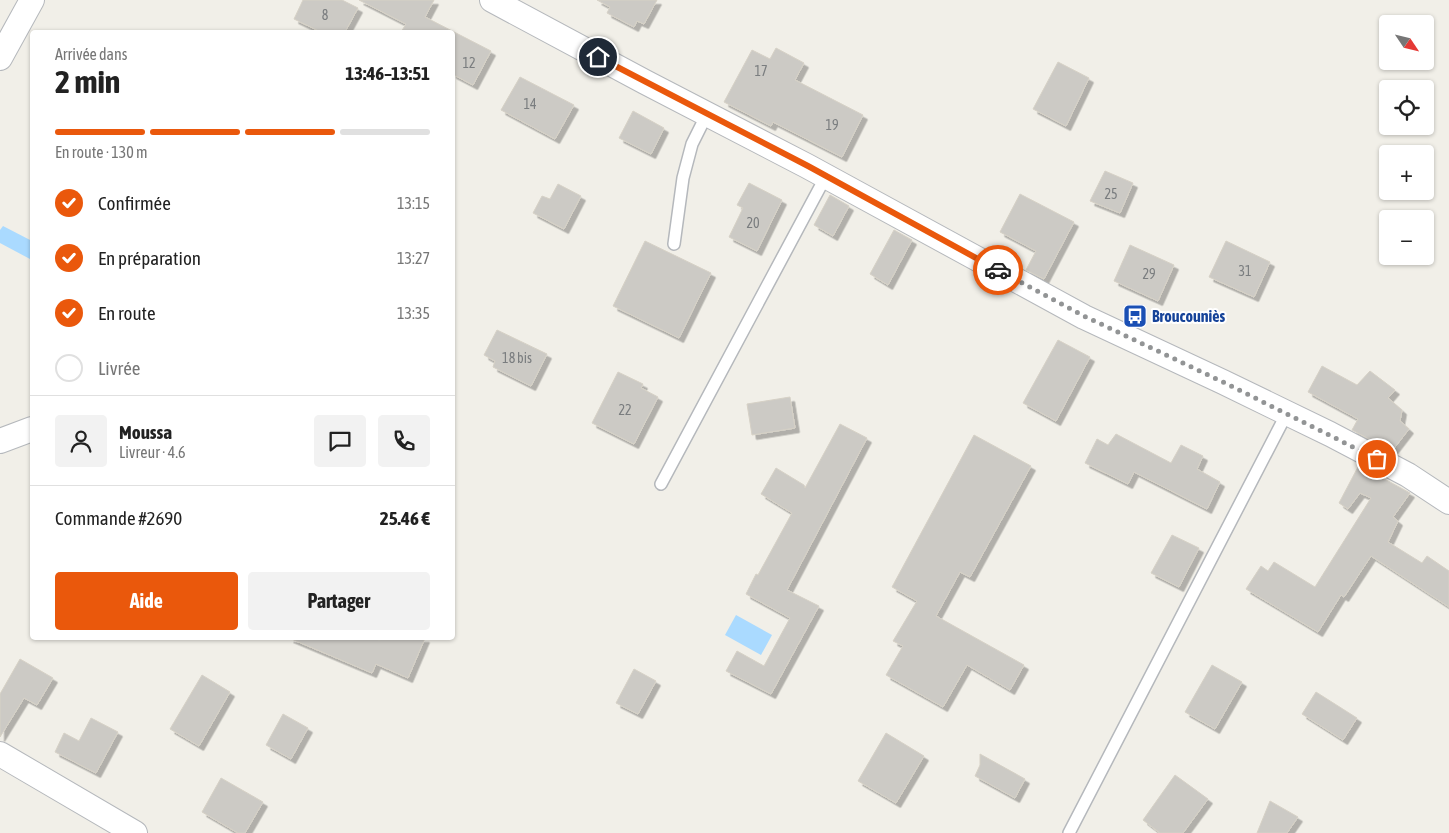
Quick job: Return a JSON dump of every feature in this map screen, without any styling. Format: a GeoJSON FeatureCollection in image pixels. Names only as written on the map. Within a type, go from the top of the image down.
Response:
{"type":"FeatureCollection","features":[{"type":"Feature","properties":{"kind":"street"},"geometry":{"type":"LineString","coordinates":[[0,58],[32,0]]}},
{"type":"Feature","properties":{"kind":"street"},"geometry":{"type":"LineString","coordinates":[[492,0],[826,176],[1084,316],[1288,413],[1408,475],[1449,502]]}},
{"type":"Feature","properties":{"kind":"street"},"geometry":{"type":"LineString","coordinates":[[0,441],[30,430]]}},
{"type":"Feature","properties":{"kind":"street"},"geometry":{"type":"LineString","coordinates":[[0,754],[134,833]]}},
{"type":"Feature","properties":{"kind":"lane"},"geometry":{"type":"LineString","coordinates":[[674,244],[683,178],[692,144],[707,114]]}},
{"type":"Feature","properties":{"kind":"lane"},"geometry":{"type":"LineString","coordinates":[[661,484],[826,176]]}},
{"type":"Feature","properties":{"kind":"lane"},"geometry":{"type":"LineString","coordinates":[[1069,833],[1288,413]]}},
{"type":"Feature","properties":{"kind":"water"},"geometry":{"type":"Polygon","coordinates":[[[3,226],[30,240],[30,259],[0,243],[0,230],[3,226]]]}},
{"type":"Feature","properties":{"kind":"water"},"geometry":{"type":"Polygon","coordinates":[[[736,615],[772,635],[761,655],[725,635],[736,615]]]}},
{"type":"Feature","properties":{"kind":"building"},"geometry":{"type":"Polygon","coordinates":[[[303,0],[342,0],[358,8],[346,30],[317,30],[294,19],[303,0]]]}},
{"type":"Feature","properties":{"kind":"building"},"geometry":{"type":"Polygon","coordinates":[[[359,0],[434,0],[425,17],[450,30],[402,30],[406,24],[359,0]]]}},
{"type":"Feature","properties":{"kind":"building"},"geometry":{"type":"Polygon","coordinates":[[[597,0],[657,0],[644,24],[637,21],[634,27],[607,13],[610,7],[597,0]]]}},
{"type":"Feature","properties":{"kind":"building"},"geometry":{"type":"Polygon","coordinates":[[[455,32],[491,51],[473,85],[455,76],[455,32]]]}},
{"type":"Feature","properties":{"kind":"building"},"geometry":{"type":"Polygon","coordinates":[[[776,48],[804,63],[795,80],[863,115],[842,157],[773,122],[771,126],[724,102],[752,50],[770,59],[776,48]]]}},
{"type":"Feature","properties":{"kind":"building"},"geometry":{"type":"Polygon","coordinates":[[[1058,62],[1089,78],[1066,126],[1033,109],[1058,62]]]}},
{"type":"Feature","properties":{"kind":"building"},"geometry":{"type":"Polygon","coordinates":[[[520,77],[574,105],[555,139],[501,110],[520,77]]]}},
{"type":"Feature","properties":{"kind":"building"},"geometry":{"type":"Polygon","coordinates":[[[633,111],[664,128],[651,154],[619,138],[633,111]]]}},
{"type":"Feature","properties":{"kind":"building"},"geometry":{"type":"Polygon","coordinates":[[[1105,171],[1133,183],[1120,213],[1090,201],[1105,171]]]}},
{"type":"Feature","properties":{"kind":"building"},"geometry":{"type":"Polygon","coordinates":[[[749,183],[782,200],[757,251],[729,237],[743,208],[737,205],[749,183]]]}},
{"type":"Feature","properties":{"kind":"building"},"geometry":{"type":"Polygon","coordinates":[[[558,184],[581,196],[564,229],[533,213],[542,196],[550,199],[558,184]]]}},
{"type":"Feature","properties":{"kind":"building"},"geometry":{"type":"Polygon","coordinates":[[[1020,194],[1074,222],[1044,279],[1026,270],[1036,251],[1000,232],[1020,194]]]}},
{"type":"Feature","properties":{"kind":"building"},"geometry":{"type":"Polygon","coordinates":[[[830,195],[849,206],[833,236],[814,225],[830,195]]]}},
{"type":"Feature","properties":{"kind":"building"},"geometry":{"type":"Polygon","coordinates":[[[894,230],[912,240],[888,285],[870,274],[894,230]]]}},
{"type":"Feature","properties":{"kind":"building"},"geometry":{"type":"Polygon","coordinates":[[[645,241],[711,273],[679,338],[613,306],[645,241]]]}},
{"type":"Feature","properties":{"kind":"building"},"geometry":{"type":"Polygon","coordinates":[[[1226,241],[1270,262],[1254,297],[1209,277],[1226,241]]]}},
{"type":"Feature","properties":{"kind":"building"},"geometry":{"type":"Polygon","coordinates":[[[1130,245],[1174,265],[1158,301],[1114,281],[1130,245]]]}},
{"type":"Feature","properties":{"kind":"building"},"geometry":{"type":"Polygon","coordinates":[[[497,330],[547,354],[531,386],[493,367],[495,361],[484,355],[497,330]]]}},
{"type":"Feature","properties":{"kind":"building"},"geometry":{"type":"Polygon","coordinates":[[[1058,340],[1090,357],[1056,421],[1023,403],[1058,340]]]}},
{"type":"Feature","properties":{"kind":"building"},"geometry":{"type":"Polygon","coordinates":[[[1322,366],[1357,385],[1370,371],[1395,390],[1388,398],[1402,410],[1400,421],[1409,429],[1392,451],[1352,430],[1358,419],[1308,392],[1322,366]]]}},
{"type":"Feature","properties":{"kind":"building"},"geometry":{"type":"Polygon","coordinates":[[[618,372],[643,384],[641,388],[658,397],[634,444],[592,423],[618,372]]]}},
{"type":"Feature","properties":{"kind":"building"},"geometry":{"type":"Polygon","coordinates":[[[790,397],[795,428],[752,435],[747,404],[790,397]]]}},
{"type":"Feature","properties":{"kind":"building"},"geometry":{"type":"Polygon","coordinates":[[[840,424],[867,438],[787,590],[819,606],[771,694],[726,671],[737,651],[764,666],[790,618],[746,594],[792,513],[761,494],[776,468],[804,485],[805,488],[840,424]]]}},
{"type":"Feature","properties":{"kind":"building"},"geometry":{"type":"Polygon","coordinates":[[[1116,434],[1171,463],[1181,445],[1203,456],[1197,469],[1220,482],[1207,509],[1134,472],[1128,484],[1085,463],[1097,439],[1108,445],[1116,434]]]}},
{"type":"Feature","properties":{"kind":"building"},"geometry":{"type":"Polygon","coordinates":[[[974,435],[1031,466],[970,577],[960,572],[936,616],[1024,665],[1010,690],[967,665],[943,707],[886,675],[903,646],[893,641],[917,601],[892,587],[974,435]]]}},
{"type":"Feature","properties":{"kind":"building"},"geometry":{"type":"Polygon","coordinates":[[[1359,465],[1410,493],[1393,517],[1398,521],[1388,542],[1422,563],[1427,556],[1449,571],[1449,607],[1371,556],[1344,597],[1341,595],[1318,632],[1246,589],[1261,566],[1268,571],[1274,562],[1315,587],[1371,498],[1360,493],[1348,509],[1339,503],[1359,465]]]}},
{"type":"Feature","properties":{"kind":"building"},"geometry":{"type":"Polygon","coordinates":[[[1172,535],[1199,548],[1179,587],[1151,573],[1172,535]]]}},
{"type":"Feature","properties":{"kind":"building"},"geometry":{"type":"Polygon","coordinates":[[[294,640],[424,640],[408,678],[376,664],[372,673],[294,640]]]}},
{"type":"Feature","properties":{"kind":"building"},"geometry":{"type":"Polygon","coordinates":[[[20,659],[53,678],[37,705],[24,698],[0,737],[0,694],[20,659]]]}},
{"type":"Feature","properties":{"kind":"building"},"geometry":{"type":"Polygon","coordinates":[[[1212,665],[1242,682],[1215,729],[1185,712],[1212,665]]]}},
{"type":"Feature","properties":{"kind":"building"},"geometry":{"type":"Polygon","coordinates":[[[634,669],[656,681],[638,714],[616,703],[634,669]]]}},
{"type":"Feature","properties":{"kind":"building"},"geometry":{"type":"Polygon","coordinates":[[[202,675],[230,692],[199,746],[170,729],[202,675]]]}},
{"type":"Feature","properties":{"kind":"building"},"geometry":{"type":"Polygon","coordinates":[[[1316,692],[1357,718],[1343,740],[1302,714],[1316,692]]]}},
{"type":"Feature","properties":{"kind":"building"},"geometry":{"type":"Polygon","coordinates":[[[283,714],[308,728],[291,759],[266,745],[283,714]]]}},
{"type":"Feature","properties":{"kind":"building"},"geometry":{"type":"Polygon","coordinates":[[[91,718],[118,732],[96,773],[55,752],[64,733],[79,741],[91,718]]]}},
{"type":"Feature","properties":{"kind":"building"},"geometry":{"type":"Polygon","coordinates":[[[886,733],[924,756],[896,803],[858,781],[886,733]]]}},
{"type":"Feature","properties":{"kind":"building"},"geometry":{"type":"Polygon","coordinates":[[[980,754],[1025,779],[1015,798],[975,776],[980,765],[980,754]]]}},
{"type":"Feature","properties":{"kind":"building"},"geometry":{"type":"Polygon","coordinates":[[[1175,775],[1208,799],[1183,833],[1160,833],[1143,820],[1175,775]]]}},
{"type":"Feature","properties":{"kind":"building"},"geometry":{"type":"Polygon","coordinates":[[[221,778],[263,802],[245,833],[238,833],[202,812],[221,778]]]}},
{"type":"Feature","properties":{"kind":"building"},"geometry":{"type":"Polygon","coordinates":[[[1270,801],[1298,817],[1287,833],[1257,833],[1270,801]]]}},
{"type":"Feature","properties":{"kind":"way so far"},"geometry":{"type":"LineString","coordinates":[[998,270],[1084,316],[1316,427],[1377,459]]}},
{"type":"Feature","properties":{"kind":"place","name":"Broucouniès"},"geometry":{"type":"Point","coordinates":[1135,316]}},
{"type":"Feature","properties":{"kind":"route"},"geometry":{"type":"LineString","coordinates":[[598,57],[808,166],[998,270]]}}]}
